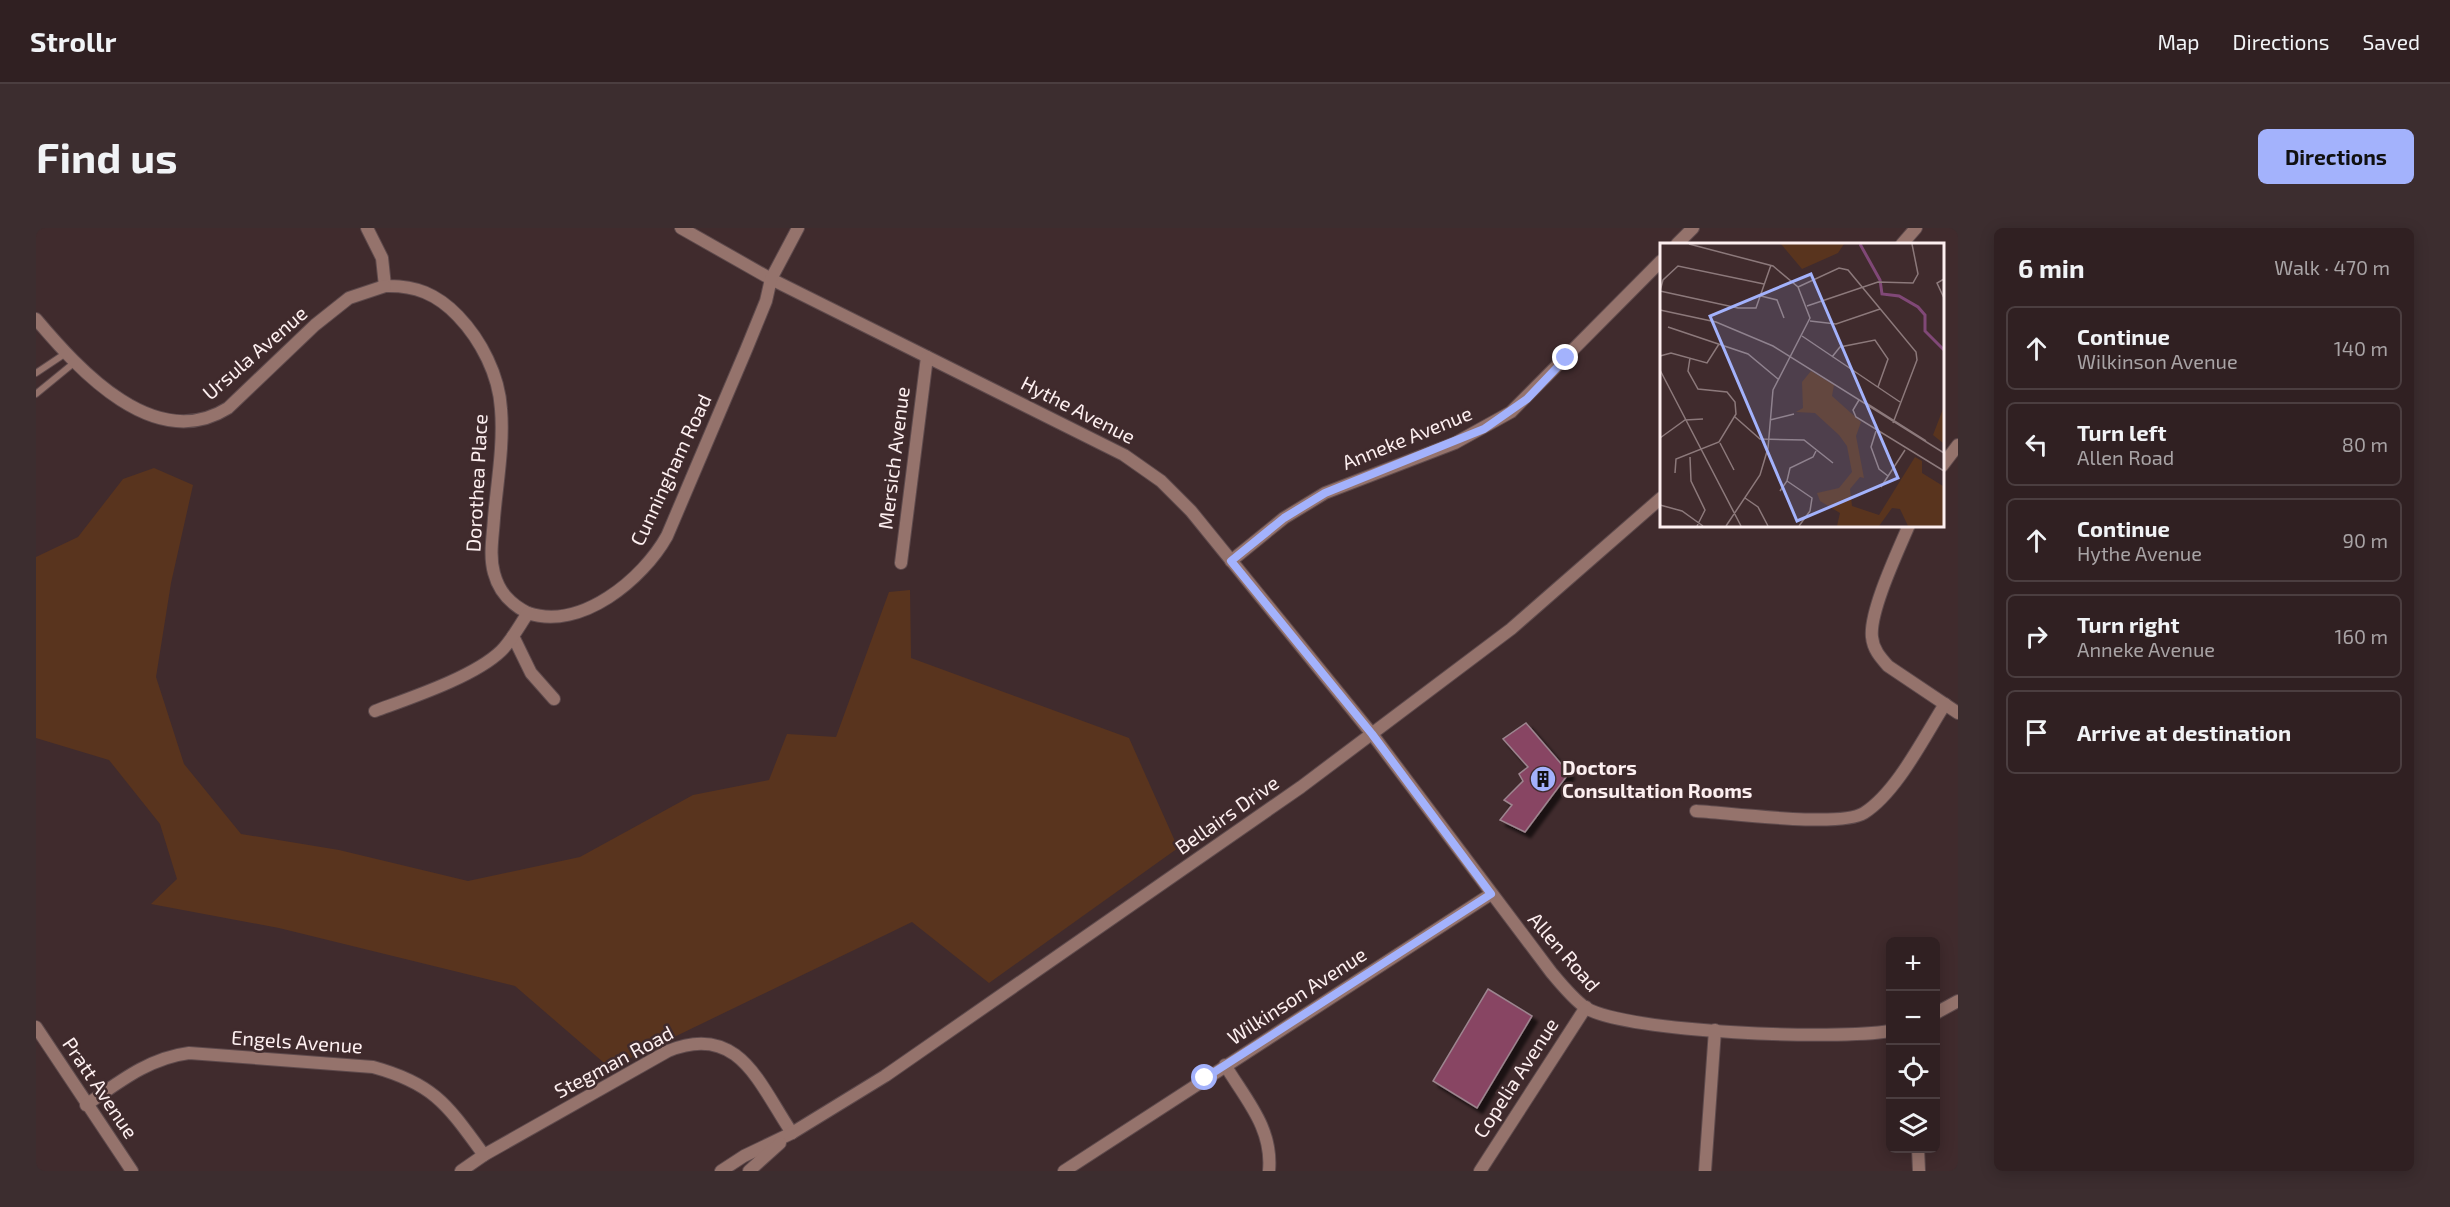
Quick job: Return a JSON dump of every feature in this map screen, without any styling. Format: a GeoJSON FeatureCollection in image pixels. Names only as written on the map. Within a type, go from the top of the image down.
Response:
{"type":"FeatureCollection","features":[{"type":"Feature","properties":{"kind":"street"},"geometry":{"type":"LineString","coordinates":[[367,228],[380,252],[385,286]]}},
{"type":"Feature","properties":{"kind":"street","name":"Hythe Avenue"},"geometry":{"type":"LineString","coordinates":[[681,228],[771,279],[1136,462],[1170,489],[1372,734]]}},
{"type":"Feature","properties":{"kind":"street","name":"Cunningham Road"},"geometry":{"type":"LineString","coordinates":[[528,613],[538,617],[557,616],[591,606],[615,593],[655,557],[667,536],[746,350],[766,301],[771,279],[798,228]]}},
{"type":"Feature","properties":{"kind":"street"},"geometry":{"type":"LineString","coordinates":[[1678,243],[1693,228]]}},
{"type":"Feature","properties":{"kind":"street"},"geometry":{"type":"LineString","coordinates":[[1903,243],[1916,228]]}},
{"type":"Feature","properties":{"kind":"street","name":"Anneke Avenue"},"geometry":{"type":"LineString","coordinates":[[1231,561],[1284,518],[1325,493],[1455,443],[1511,412],[1660,262]]}},
{"type":"Feature","properties":{"kind":"street","name":"Ursula Avenue"},"geometry":{"type":"LineString","coordinates":[[36,319],[70,358],[105,390],[150,414],[180,422],[205,419],[228,408],[315,325],[349,298],[385,286]]}},
{"type":"Feature","properties":{"kind":"street","name":"Dorothea Place"},"geometry":{"type":"LineString","coordinates":[[385,286],[420,289],[442,301],[462,320],[483,349],[495,379],[501,406],[492,545],[494,572],[505,596],[512,604],[528,613]]}},
{"type":"Feature","properties":{"kind":"street","name":"Mersich Avenue"},"geometry":{"type":"LineString","coordinates":[[901,563],[927,357]]}},
{"type":"Feature","properties":{"kind":"street"},"geometry":{"type":"LineString","coordinates":[[1943,464],[1958,445]]}},
{"type":"Feature","properties":{"kind":"street","name":"Bellairs Drive"},"geometry":{"type":"LineString","coordinates":[[792,1133],[885,1076],[994,1002],[1301,787],[1511,629],[1660,499]]}},
{"type":"Feature","properties":{"kind":"street"},"geometry":{"type":"LineString","coordinates":[[1909,526],[1875,614],[1872,641],[1875,650],[1888,666],[1958,713]]}},
{"type":"Feature","properties":{"kind":"street"},"geometry":{"type":"LineString","coordinates":[[375,711],[441,685],[479,666],[500,652],[528,613]]}},
{"type":"Feature","properties":{"kind":"street"},"geometry":{"type":"LineString","coordinates":[[513,636],[531,673],[554,699]]}},
{"type":"Feature","properties":{"kind":"street"},"geometry":{"type":"LineString","coordinates":[[1696,811],[1829,821],[1857,817],[1873,807],[1892,786],[1946,704]]}},
{"type":"Feature","properties":{"kind":"street","name":"Allen Road"},"geometry":{"type":"LineString","coordinates":[[1372,734],[1551,972],[1586,1007],[1608,1017],[1628,1021],[1715,1030],[1853,1036],[1886,1032]]}},
{"type":"Feature","properties":{"kind":"street","name":"Wilkinson Avenue"},"geometry":{"type":"LineString","coordinates":[[1064,1171],[1491,894]]}},
{"type":"Feature","properties":{"kind":"street"},"geometry":{"type":"LineString","coordinates":[[1940,1010],[1958,1001]]}},
{"type":"Feature","properties":{"kind":"street","name":"Copelia Avenue"},"geometry":{"type":"LineString","coordinates":[[1480,1171],[1586,1007]]}},
{"type":"Feature","properties":{"kind":"street","name":"Pratt Avenue"},"geometry":{"type":"LineString","coordinates":[[36,1027],[86,1106],[132,1171]]}},
{"type":"Feature","properties":{"kind":"street"},"geometry":{"type":"LineString","coordinates":[[1705,1171],[1715,1030]]}},
{"type":"Feature","properties":{"kind":"street","name":"Stegman Road"},"geometry":{"type":"LineString","coordinates":[[461,1171],[484,1155],[668,1051],[693,1043],[722,1046],[739,1055],[792,1133]]}},
{"type":"Feature","properties":{"kind":"street","name":"Engels Avenue"},"geometry":{"type":"LineString","coordinates":[[86,1106],[131,1074],[171,1055],[189,1053],[373,1067],[395,1073],[431,1091],[452,1112],[484,1155]]}},
{"type":"Feature","properties":{"kind":"street"},"geometry":{"type":"LineString","coordinates":[[1225,1065],[1265,1130],[1270,1143],[1269,1171]]}},
{"type":"Feature","properties":{"kind":"street"},"geometry":{"type":"LineString","coordinates":[[721,1171],[744,1156],[792,1133]]}},
{"type":"Feature","properties":{"kind":"street"},"geometry":{"type":"LineString","coordinates":[[748,1171],[792,1133]]}},
{"type":"Feature","properties":{"kind":"street"},"geometry":{"type":"LineString","coordinates":[[1918,1153],[1919,1171]]}},
{"type":"Feature","properties":{"kind":"lane"},"geometry":{"type":"LineString","coordinates":[[36,373],[70,358]]}},
{"type":"Feature","properties":{"kind":"lane"},"geometry":{"type":"LineString","coordinates":[[36,394],[70,358]]}},
{"type":"Feature","properties":{"kind":"shaded area"},"geometry":{"type":"Polygon","coordinates":[[[154,468],[193,485],[171,583],[156,677],[184,764],[241,834],[339,850],[468,881],[580,857],[693,795],[769,780],[787,734],[836,737],[889,592],[910,590],[911,658],[1129,738],[1178,848],[989,983],[912,922],[610,1068],[515,986],[279,928],[151,904],[177,879],[160,824],[109,760],[36,738],[36,557],[78,537],[123,479],[154,468]]]}},
{"type":"Feature","properties":{"kind":"building","name":"Doctors Consultation Rooms"},"geometry":{"type":"Polygon","coordinates":[[[1526,723],[1569,773],[1525,832],[1500,820],[1512,805],[1504,800],[1523,781],[1519,774],[1528,767],[1503,739],[1526,723]]]}},
{"type":"Feature","properties":{"kind":"building"},"geometry":{"type":"Polygon","coordinates":[[[1488,989],[1532,1016],[1477,1108],[1433,1081],[1488,989]]]}},
{"type":"Feature","properties":{"kind":"place","name":"Doctors Consultation Rooms"},"geometry":{"type":"Point","coordinates":[1543,779]}},
{"type":"Feature","properties":{"kind":"route"},"geometry":{"type":"LineString","coordinates":[[1205,1078],[1491,894],[1372,734],[1231,561],[1308,501],[1339,486],[1455,443],[1484,429],[1527,399],[1566,358]]}}]}
